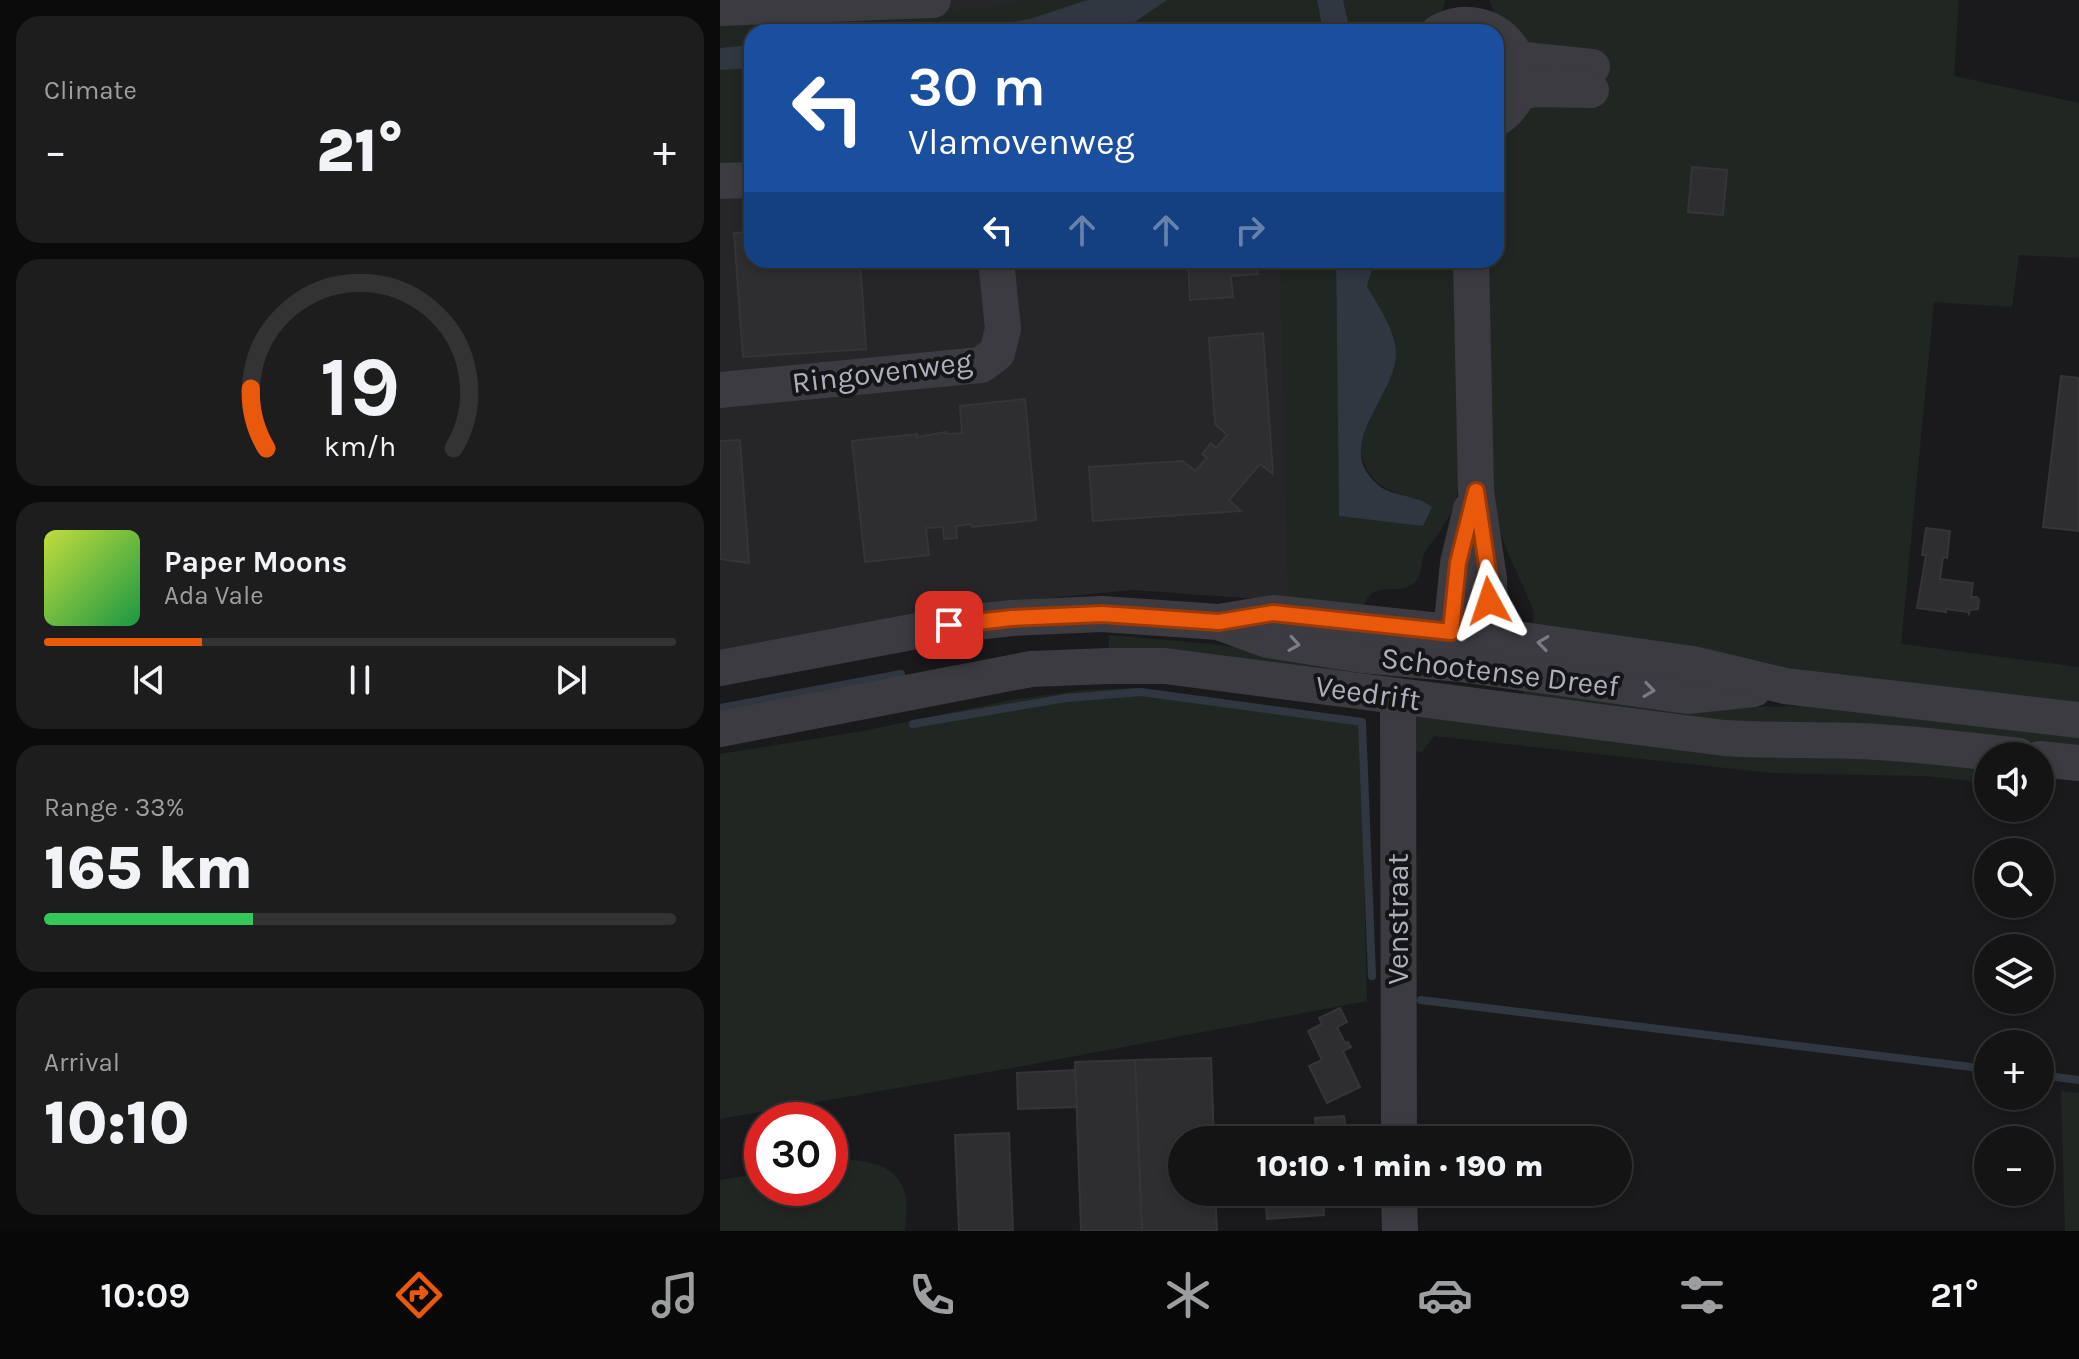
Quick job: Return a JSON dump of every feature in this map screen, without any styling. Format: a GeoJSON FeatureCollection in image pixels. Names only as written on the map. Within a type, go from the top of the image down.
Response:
{"type":"FeatureCollection","features":[{"type":"Feature","properties":{"kind":"street"},"geometry":{"type":"LineString","coordinates":[[720,4],[933,0]]}},
{"type":"Feature","properties":{"kind":"street"},"geometry":{"type":"LineString","coordinates":[[1504,38],[1512,48],[1510,90],[1591,79]]}},
{"type":"Feature","properties":{"kind":"street"},"geometry":{"type":"LineString","coordinates":[[720,181],[744,180]]}},
{"type":"Feature","properties":{"kind":"street","name":"Ringovenweg"},"geometry":{"type":"LineString","coordinates":[[720,390],[981,365],[997,353],[1003,329],[997,268]]}},
{"type":"Feature","properties":{"kind":"street"},"geometry":{"type":"LineString","coordinates":[[1471,268],[1476,491],[1489,579],[1490,623],[1488,636],[1456,648],[1458,563],[1476,491]]}},
{"type":"Feature","properties":{"kind":"street","name":"Schootense Dreef"},"geometry":{"type":"LineString","coordinates":[[720,668],[949,625],[1012,618],[1102,614],[1219,622],[1268,640],[1362,655],[1456,648],[1687,696],[1785,686]]}},
{"type":"Feature","properties":{"kind":"street","name":"Schootense Dreef"},"geometry":{"type":"LineString","coordinates":[[1488,636],[1693,664],[1785,686],[2079,720]]}},
{"type":"Feature","properties":{"kind":"street","name":"Veedrift"},"geometry":{"type":"LineString","coordinates":[[720,729],[1031,669],[1165,666],[1724,738],[1920,744],[1974,751]]}},
{"type":"Feature","properties":{"kind":"street","name":"Venstraat"},"geometry":{"type":"LineString","coordinates":[[1398,697],[1399,1126]]}},
{"type":"Feature","properties":{"kind":"street"},"geometry":{"type":"LineString","coordinates":[[2054,760],[2079,763]]}},
{"type":"Feature","properties":{"kind":"street"},"geometry":{"type":"LineString","coordinates":[[1399,1206],[1400,1231]]}},
{"type":"Feature","properties":{"kind":"shaded area"},"geometry":{"type":"Polygon","coordinates":[[[720,0],[1283,0],[1291,24],[744,24],[744,268],[1316,268],[1329,604],[1133,590],[945,608],[720,651],[720,0]]]}},
{"type":"Feature","properties":{"kind":"shaded area"},"geometry":{"type":"Polygon","coordinates":[[[1024,0],[1087,0],[1004,24],[744,24],[744,46],[720,48],[720,25],[1012,4],[1024,0]]]}},
{"type":"Feature","properties":{"kind":"shaded area"},"geometry":{"type":"Polygon","coordinates":[[[1087,0],[1167,0],[1132,24],[1002,24],[1030,19],[1087,0]]]}},
{"type":"Feature","properties":{"kind":"shaded area"},"geometry":{"type":"Polygon","coordinates":[[[1168,0],[1317,0],[1322,24],[1132,24],[1168,0]]]}},
{"type":"Feature","properties":{"kind":"shaded area"},"geometry":{"type":"Polygon","coordinates":[[[1317,0],[1343,0],[1349,24],[1322,24],[1317,0]]]}},
{"type":"Feature","properties":{"kind":"shaded area"},"geometry":{"type":"Polygon","coordinates":[[[1343,0],[1445,0],[1442,12],[1432,24],[1349,24],[1343,0]]]}},
{"type":"Feature","properties":{"kind":"shaded area"},"geometry":{"type":"Polygon","coordinates":[[[1489,0],[1959,0],[1954,76],[2079,103],[2079,258],[2019,255],[2012,307],[1934,302],[1901,644],[2079,667],[2079,704],[1578,642],[1530,633],[1533,609],[1505,546],[1488,496],[1484,268],[1504,268],[1504,122],[1539,54],[1498,20],[1489,0]]]}},
{"type":"Feature","properties":{"kind":"shaded area"},"geometry":{"type":"Polygon","coordinates":[[[744,46],[744,68],[720,70],[720,48],[744,46]]]}},
{"type":"Feature","properties":{"kind":"shaded area"},"geometry":{"type":"Polygon","coordinates":[[[744,68],[744,170],[720,172],[720,70],[744,68]]]}},
{"type":"Feature","properties":{"kind":"shaded area"},"geometry":{"type":"Polygon","coordinates":[[[1280,268],[1336,268],[1339,515],[1419,499],[1396,493],[1379,484],[1367,469],[1360,447],[1390,329],[1367,286],[1373,268],[1457,268],[1460,470],[1456,496],[1448,518],[1424,554],[1417,580],[1406,587],[1376,591],[1365,603],[1361,615],[1288,608],[1280,268]]]}},
{"type":"Feature","properties":{"kind":"shaded area"},"geometry":{"type":"Polygon","coordinates":[[[1336,268],[1373,268],[1367,286],[1386,319],[1396,354],[1393,370],[1363,436],[1361,452],[1364,468],[1385,489],[1432,507],[1423,526],[1339,516],[1336,268]]]}},
{"type":"Feature","properties":{"kind":"shaded area"},"geometry":{"type":"Polygon","coordinates":[[[1109,635],[1212,644],[1355,663],[1353,683],[1109,658],[1109,635]]]}},
{"type":"Feature","properties":{"kind":"shaded area"},"geometry":{"type":"Polygon","coordinates":[[[1524,685],[1748,707],[1808,706],[2079,735],[2079,755],[2054,753],[2054,742],[1974,742],[1974,746],[1521,706],[1524,685]]]}},
{"type":"Feature","properties":{"kind":"shaded area"},"geometry":{"type":"Polygon","coordinates":[[[1136,688],[1360,719],[1367,1001],[817,1102],[744,1102],[744,1115],[720,1119],[720,754],[863,731],[1011,700],[1084,690],[1136,688]]]}},
{"type":"Feature","properties":{"kind":"shaded area"},"geometry":{"type":"Polygon","coordinates":[[[1415,711],[1974,760],[1974,781],[1927,776],[1771,773],[1434,736],[1422,752],[1407,750],[1415,711]]]}},
{"type":"Feature","properties":{"kind":"shaded area"},"geometry":{"type":"Polygon","coordinates":[[[2061,1091],[2079,1093],[2079,1231],[2065,1231],[2061,1091]]]}},
{"type":"Feature","properties":{"kind":"shaded area"},"geometry":{"type":"Polygon","coordinates":[[[848,1160],[864,1161],[883,1167],[898,1179],[906,1199],[905,1231],[720,1231],[720,1180],[744,1176],[744,1206],[848,1206],[848,1160]]]}},
{"type":"Feature","properties":{"kind":"building"},"geometry":{"type":"Polygon","coordinates":[[[1692,167],[1727,170],[1723,215],[1688,212],[1692,167]]]}},
{"type":"Feature","properties":{"kind":"building"},"geometry":{"type":"Polygon","coordinates":[[[744,232],[744,268],[861,268],[866,349],[743,357],[734,233],[744,232]]]}},
{"type":"Feature","properties":{"kind":"building"},"geometry":{"type":"Polygon","coordinates":[[[1188,268],[1258,268],[1258,274],[1231,276],[1233,297],[1190,300],[1188,268]]]}},
{"type":"Feature","properties":{"kind":"building"},"geometry":{"type":"Polygon","coordinates":[[[1263,333],[1273,474],[1260,464],[1229,500],[1241,511],[1093,521],[1089,467],[1183,461],[1195,471],[1207,458],[1202,454],[1211,443],[1216,448],[1227,435],[1215,424],[1209,338],[1263,333]]]}},
{"type":"Feature","properties":{"kind":"building"},"geometry":{"type":"Polygon","coordinates":[[[2061,376],[2079,378],[2079,531],[2043,527],[2061,376]]]}},
{"type":"Feature","properties":{"kind":"building"},"geometry":{"type":"Polygon","coordinates":[[[1025,399],[1036,520],[956,526],[957,538],[944,539],[943,527],[926,528],[929,555],[865,562],[852,441],[962,433],[960,406],[1025,399]]]}},
{"type":"Feature","properties":{"kind":"building"},"geometry":{"type":"Polygon","coordinates":[[[740,440],[749,563],[720,559],[720,441],[740,440]]]}},
{"type":"Feature","properties":{"kind":"building"},"geometry":{"type":"Polygon","coordinates":[[[1926,528],[1950,531],[1947,558],[1943,557],[1940,579],[1973,583],[1971,597],[1979,600],[1978,609],[1970,610],[1969,614],[1917,608],[1926,555],[1922,555],[1926,528]]]}},
{"type":"Feature","properties":{"kind":"building"},"geometry":{"type":"Polygon","coordinates":[[[1340,1008],[1347,1022],[1337,1027],[1345,1043],[1348,1042],[1351,1047],[1343,1051],[1360,1087],[1327,1103],[1309,1066],[1322,1060],[1308,1031],[1322,1024],[1319,1018],[1340,1008]]]}},
{"type":"Feature","properties":{"kind":"building"},"geometry":{"type":"Polygon","coordinates":[[[1211,1058],[1213,1126],[1168,1126],[1168,1206],[1216,1206],[1217,1231],[1142,1231],[1135,1060],[1211,1058]]]}},
{"type":"Feature","properties":{"kind":"building"},"geometry":{"type":"Polygon","coordinates":[[[1135,1060],[1142,1231],[1081,1231],[1075,1062],[1135,1060]]]}},
{"type":"Feature","properties":{"kind":"building"},"geometry":{"type":"Polygon","coordinates":[[[1075,1070],[1077,1107],[1018,1109],[1017,1073],[1075,1070]]]}},
{"type":"Feature","properties":{"kind":"building"},"geometry":{"type":"Polygon","coordinates":[[[1344,1116],[1345,1126],[1316,1126],[1315,1118],[1344,1116]]]}},
{"type":"Feature","properties":{"kind":"building"},"geometry":{"type":"Polygon","coordinates":[[[1009,1133],[1013,1231],[959,1231],[955,1135],[1009,1133]]]}},
{"type":"Feature","properties":{"kind":"building"},"geometry":{"type":"Polygon","coordinates":[[[1266,1206],[1323,1206],[1324,1215],[1267,1219],[1266,1206]]]}},
{"type":"Feature","properties":{"kind":"waterway"},"geometry":{"type":"LineString","coordinates":[[720,708],[901,674]]}},
{"type":"Feature","properties":{"kind":"waterway"},"geometry":{"type":"LineString","coordinates":[[913,724],[1066,698],[1141,692],[1362,722],[1372,976]]}},
{"type":"Feature","properties":{"kind":"waterway"},"geometry":{"type":"LineString","coordinates":[[1421,1000],[1974,1067]]}},
{"type":"Feature","properties":{"kind":"waterway"},"geometry":{"type":"LineString","coordinates":[[2054,1077],[2079,1080]]}},
{"type":"Feature","properties":{"kind":"route"},"geometry":{"type":"LineString","coordinates":[[949,625],[1012,618],[1102,614],[1219,622],[1273,613],[1451,632],[1458,563],[1476,491],[1489,579],[1489,601]]}}]}
